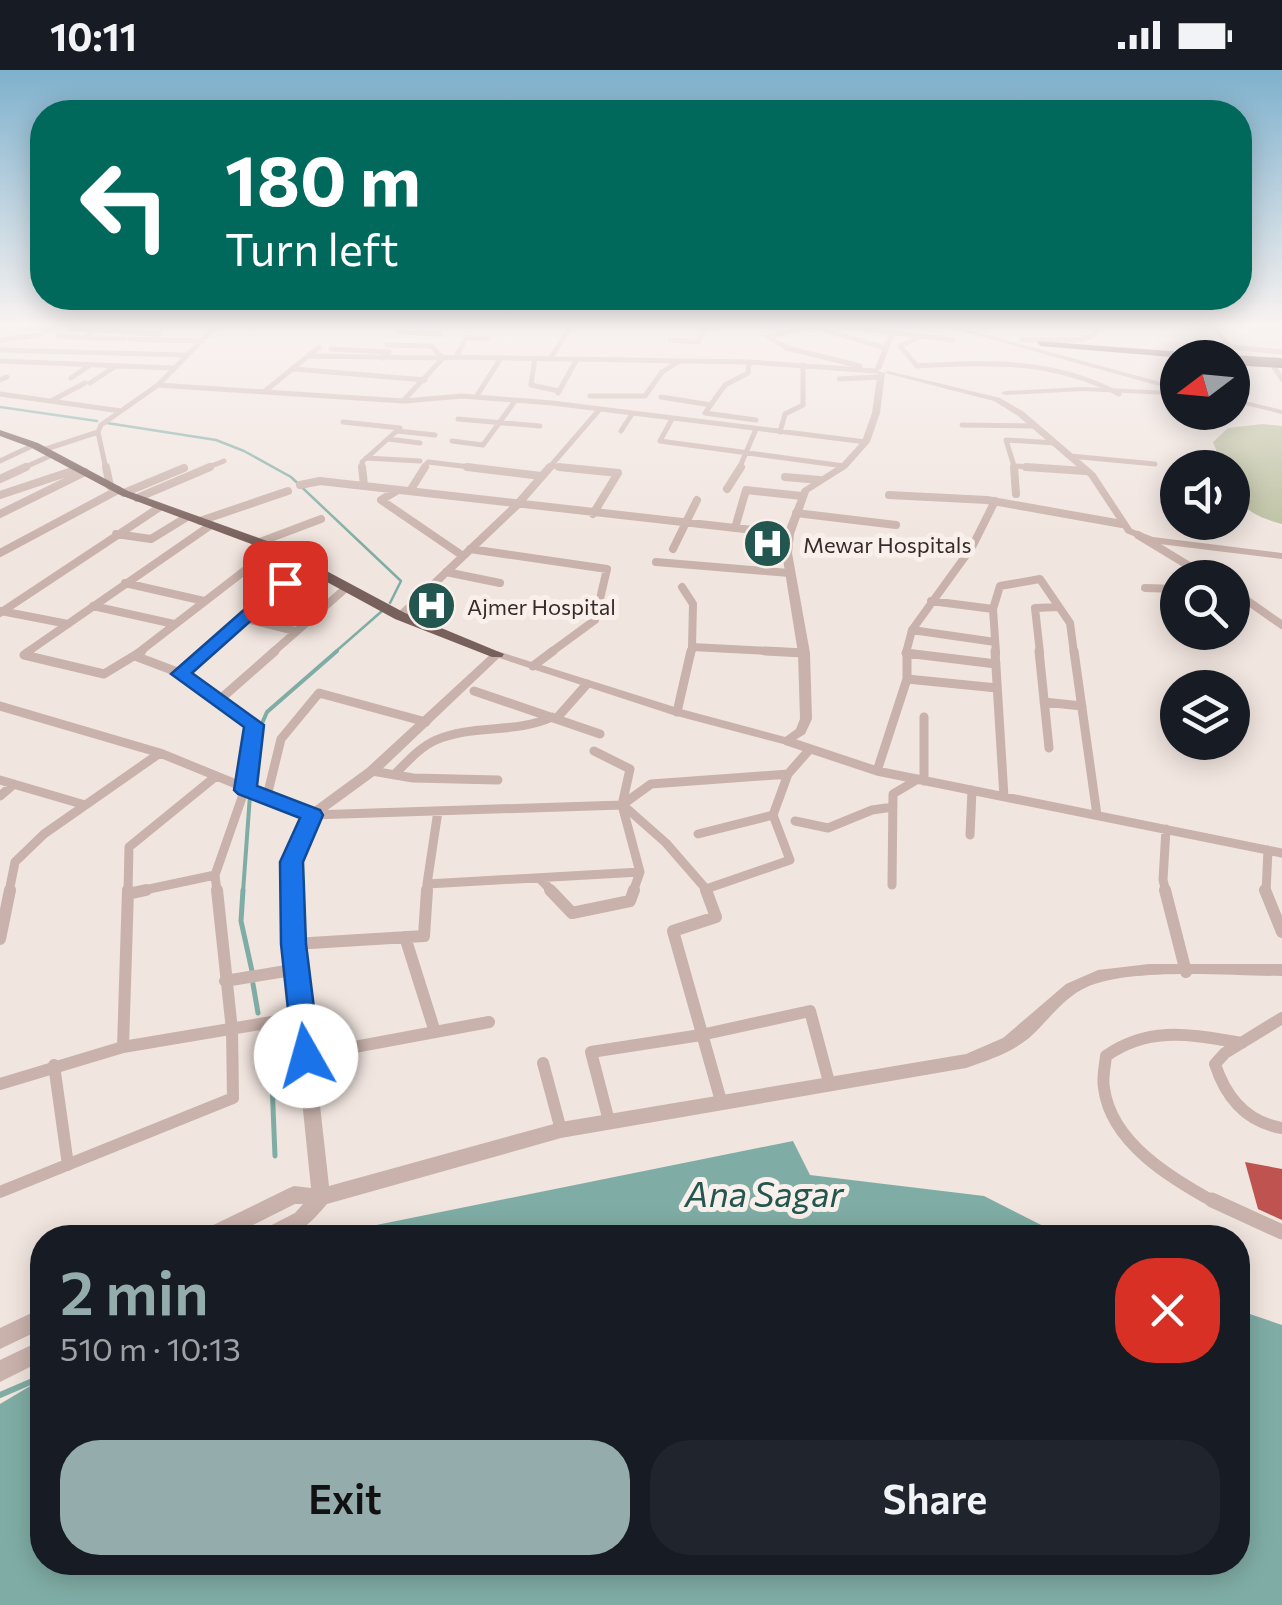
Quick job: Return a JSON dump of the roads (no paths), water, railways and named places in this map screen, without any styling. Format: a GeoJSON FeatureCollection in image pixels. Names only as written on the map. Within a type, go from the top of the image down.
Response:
{"type":"FeatureCollection","features":[{"type":"Feature","properties":{"kind":"main road"},"geometry":{"type":"LineString","coordinates":[[0,433],[43,450],[122,492],[274,548],[392,612],[497,654]]}},
{"type":"Feature","properties":{"kind":"street"},"geometry":{"type":"LineString","coordinates":[[26,398],[122,411]]}},
{"type":"Feature","properties":{"kind":"street"},"geometry":{"type":"LineString","coordinates":[[50,401],[57,398]]}},
{"type":"Feature","properties":{"kind":"street"},"geometry":{"type":"LineString","coordinates":[[122,492],[98,432],[101,425],[140,398]]}},
{"type":"Feature","properties":{"kind":"street"},"geometry":{"type":"LineString","coordinates":[[351,398],[403,401],[464,398]]}},
{"type":"Feature","properties":{"kind":"street"},"geometry":{"type":"LineString","coordinates":[[403,401],[407,398]]}},
{"type":"Feature","properties":{"kind":"street"},"geometry":{"type":"LineString","coordinates":[[482,398],[672,419],[755,424]]}},
{"type":"Feature","properties":{"kind":"street"},"geometry":{"type":"LineString","coordinates":[[552,403],[555,398]]}},
{"type":"Feature","properties":{"kind":"street"},"geometry":{"type":"LineString","coordinates":[[665,398],[711,405]]}},
{"type":"Feature","properties":{"kind":"street"},"geometry":{"type":"LineString","coordinates":[[716,398],[706,413],[780,432],[866,442]]}},
{"type":"Feature","properties":{"kind":"street"},"geometry":{"type":"LineString","coordinates":[[780,432],[785,414],[804,405],[804,398]]}},
{"type":"Feature","properties":{"kind":"street"},"geometry":{"type":"LineString","coordinates":[[787,741],[802,731],[806,720],[804,652],[788,573],[789,534],[802,496],[819,480],[844,466],[866,442],[878,398]]}},
{"type":"Feature","properties":{"kind":"street"},"geometry":{"type":"LineString","coordinates":[[993,398],[1023,398]]}},
{"type":"Feature","properties":{"kind":"street"},"geometry":{"type":"LineString","coordinates":[[993,398],[1021,414],[1092,475],[1122,524],[1175,560]]}},
{"type":"Feature","properties":{"kind":"street"},"geometry":{"type":"LineString","coordinates":[[1014,399],[1021,414]]}},
{"type":"Feature","properties":{"kind":"street"},"geometry":{"type":"LineString","coordinates":[[452,441],[483,445],[515,401]]}},
{"type":"Feature","properties":{"kind":"street"},"geometry":{"type":"LineString","coordinates":[[1250,406],[1282,414]]}},
{"type":"Feature","properties":{"kind":"street"},"geometry":{"type":"LineString","coordinates":[[392,612],[446,572],[516,506],[600,410]]}},
{"type":"Feature","properties":{"kind":"street"},"geometry":{"type":"LineString","coordinates":[[621,432],[632,414]]}},
{"type":"Feature","properties":{"kind":"street"},"geometry":{"type":"LineString","coordinates":[[458,418],[540,426]]}},
{"type":"Feature","properties":{"kind":"street"},"geometry":{"type":"LineString","coordinates":[[672,419],[660,441],[844,466]]}},
{"type":"Feature","properties":{"kind":"street"},"geometry":{"type":"LineString","coordinates":[[344,422],[400,428],[362,462],[364,486]]}},
{"type":"Feature","properties":{"kind":"street"},"geometry":{"type":"LineString","coordinates":[[727,489],[748,453],[755,424]]}},
{"type":"Feature","properties":{"kind":"street"},"geometry":{"type":"LineString","coordinates":[[962,425],[1034,426]]}},
{"type":"Feature","properties":{"kind":"street"},"geometry":{"type":"LineString","coordinates":[[397,431],[435,435]]}},
{"type":"Feature","properties":{"kind":"street"},"geometry":{"type":"LineString","coordinates":[[0,461],[98,432]]}},
{"type":"Feature","properties":{"kind":"street"},"geometry":{"type":"LineString","coordinates":[[388,439],[420,443]]}},
{"type":"Feature","properties":{"kind":"street"},"geometry":{"type":"LineString","coordinates":[[1016,494],[1014,466],[1006,440],[1055,443]]}},
{"type":"Feature","properties":{"kind":"street"},"geometry":{"type":"LineString","coordinates":[[1,479],[43,450]]}},
{"type":"Feature","properties":{"kind":"street"},"geometry":{"type":"LineString","coordinates":[[1070,456],[1155,464]]}},
{"type":"Feature","properties":{"kind":"street"},"geometry":{"type":"LineString","coordinates":[[366,458],[420,461]]}},
{"type":"Feature","properties":{"kind":"street"},"geometry":{"type":"LineString","coordinates":[[122,492],[224,461]]}},
{"type":"Feature","properties":{"kind":"street"},"geometry":{"type":"LineString","coordinates":[[410,491],[428,462],[541,476]]}},
{"type":"Feature","properties":{"kind":"street"},"geometry":{"type":"LineString","coordinates":[[550,466],[618,473],[593,514]]}},
{"type":"Feature","properties":{"kind":"street"},"geometry":{"type":"LineString","coordinates":[[1014,466],[1084,471]]}},
{"type":"Feature","properties":{"kind":"street"},"geometry":{"type":"LineString","coordinates":[[0,553],[122,492],[184,468]]}},
{"type":"Feature","properties":{"kind":"street"},"geometry":{"type":"LineString","coordinates":[[0,495],[82,471]]}},
{"type":"Feature","properties":{"kind":"street"},"geometry":{"type":"LineString","coordinates":[[0,514],[82,471]]}},
{"type":"Feature","properties":{"kind":"street"},"geometry":{"type":"LineString","coordinates":[[784,477],[819,480]]}},
{"type":"Feature","properties":{"kind":"street"},"geometry":{"type":"LineString","coordinates":[[1,479],[25,488]]}},
{"type":"Feature","properties":{"kind":"street"},"geometry":{"type":"LineString","coordinates":[[314,486],[300,485],[320,481],[789,534]]}},
{"type":"Feature","properties":{"kind":"street"},"geometry":{"type":"LineString","coordinates":[[115,534],[151,539],[288,490]]}},
{"type":"Feature","properties":{"kind":"street"},"geometry":{"type":"LineString","coordinates":[[398,490],[381,500],[467,552],[607,569],[595,620],[532,666]]}},
{"type":"Feature","properties":{"kind":"street"},"geometry":{"type":"LineString","coordinates":[[734,528],[746,490],[802,496]]}},
{"type":"Feature","properties":{"kind":"street"},"geometry":{"type":"LineString","coordinates":[[889,495],[1003,503],[1122,524]]}},
{"type":"Feature","properties":{"kind":"street"},"geometry":{"type":"LineString","coordinates":[[673,549],[697,500]]}},
{"type":"Feature","properties":{"kind":"street"},"geometry":{"type":"LineString","coordinates":[[877,771],[906,678],[906,653],[912,630],[1003,503]]}},
{"type":"Feature","properties":{"kind":"street"},"geometry":{"type":"LineString","coordinates":[[1,612],[160,507]]}},
{"type":"Feature","properties":{"kind":"street"},"geometry":{"type":"LineString","coordinates":[[796,513],[896,524]]}},
{"type":"Feature","properties":{"kind":"street"},"geometry":{"type":"LineString","coordinates":[[260,542],[321,519]]}},
{"type":"Feature","properties":{"kind":"street"},"geometry":{"type":"LineString","coordinates":[[199,521],[125,584],[24,655],[105,676],[274,548]]}},
{"type":"Feature","properties":{"kind":"street"},"geometry":{"type":"LineString","coordinates":[[1138,535],[1282,556]]}},
{"type":"Feature","properties":{"kind":"street"},"geometry":{"type":"LineString","coordinates":[[656,562],[788,573]]}},
{"type":"Feature","properties":{"kind":"street"},"geometry":{"type":"LineString","coordinates":[[180,674],[306,565]]}},
{"type":"Feature","properties":{"kind":"street"},"geometry":{"type":"LineString","coordinates":[[446,572],[500,583]]}},
{"type":"Feature","properties":{"kind":"street"},"geometry":{"type":"LineString","coordinates":[[1004,796],[992,609],[1000,586],[1040,579],[1070,622],[1097,815]]}},
{"type":"Feature","properties":{"kind":"street"},"geometry":{"type":"LineString","coordinates":[[125,584],[204,601]]}},
{"type":"Feature","properties":{"kind":"street"},"geometry":{"type":"LineString","coordinates":[[677,712],[692,646],[693,604],[682,587]]}},
{"type":"Feature","properties":{"kind":"street"},"geometry":{"type":"LineString","coordinates":[[218,702],[346,588]]}},
{"type":"Feature","properties":{"kind":"street"},"geometry":{"type":"LineString","coordinates":[[1145,588],[1160,589]]}},
{"type":"Feature","properties":{"kind":"street"},"geometry":{"type":"LineString","coordinates":[[931,602],[992,609]]}},
{"type":"Feature","properties":{"kind":"street"},"geometry":{"type":"LineString","coordinates":[[1250,603],[1282,625]]}},
{"type":"Feature","properties":{"kind":"street"},"geometry":{"type":"LineString","coordinates":[[93,606],[174,624]]}},
{"type":"Feature","properties":{"kind":"street"},"geometry":{"type":"LineString","coordinates":[[1049,748],[1035,608],[1059,607]]}},
{"type":"Feature","properties":{"kind":"street"},"geometry":{"type":"LineString","coordinates":[[1,612],[68,624]]}},
{"type":"Feature","properties":{"kind":"street"},"geometry":{"type":"LineString","coordinates":[[242,618],[296,631]]}},
{"type":"Feature","properties":{"kind":"street"},"geometry":{"type":"LineString","coordinates":[[912,630],[994,642]]}},
{"type":"Feature","properties":{"kind":"street"},"geometry":{"type":"LineString","coordinates":[[692,646],[804,652]]}},
{"type":"Feature","properties":{"kind":"street"},"geometry":{"type":"LineString","coordinates":[[906,653],[996,664]]}},
{"type":"Feature","properties":{"kind":"street"},"geometry":{"type":"LineString","coordinates":[[290,1225],[302,1219],[321,1196],[294,944],[292,862],[312,815],[372,771],[497,654],[877,771],[1282,853]]}},
{"type":"Feature","properties":{"kind":"street"},"geometry":{"type":"LineString","coordinates":[[0,1192],[233,1098],[232,1030],[215,875],[245,790],[254,725],[180,674],[135,656]]}},
{"type":"Feature","properties":{"kind":"street"},"geometry":{"type":"LineString","coordinates":[[906,678],[997,688]]}},
{"type":"Feature","properties":{"kind":"street"},"geometry":{"type":"LineString","coordinates":[[394,776],[434,740],[475,732],[522,730],[554,718],[586,684]]}},
{"type":"Feature","properties":{"kind":"street"},"geometry":{"type":"LineString","coordinates":[[474,691],[600,734]]}},
{"type":"Feature","properties":{"kind":"street"},"geometry":{"type":"LineString","coordinates":[[267,796],[281,739],[318,693],[426,722]]}},
{"type":"Feature","properties":{"kind":"street"},"geometry":{"type":"LineString","coordinates":[[1044,702],[1082,706]]}},
{"type":"Feature","properties":{"kind":"street"},"geometry":{"type":"LineString","coordinates":[[0,706],[160,753],[312,815],[622,804],[650,784],[788,774]]}},
{"type":"Feature","properties":{"kind":"street"},"geometry":{"type":"LineString","coordinates":[[0,718],[12,710]]}},
{"type":"Feature","properties":{"kind":"street"},"geometry":{"type":"LineString","coordinates":[[921,780],[924,716]]}},
{"type":"Feature","properties":{"kind":"street"},"geometry":{"type":"LineString","coordinates":[[706,889],[790,860],[773,815],[788,774],[810,749]]}},
{"type":"Feature","properties":{"kind":"street"},"geometry":{"type":"LineString","coordinates":[[539,878],[572,913],[630,901],[640,872],[622,804],[630,769],[594,752]]}},
{"type":"Feature","properties":{"kind":"street"},"geometry":{"type":"LineString","coordinates":[[0,938],[4,897],[15,862],[44,834],[160,753]]}},
{"type":"Feature","properties":{"kind":"street"},"geometry":{"type":"LineString","coordinates":[[372,771],[394,776],[498,780]]}},
{"type":"Feature","properties":{"kind":"street"},"geometry":{"type":"LineString","coordinates":[[123,1047],[129,847],[215,778]]}},
{"type":"Feature","properties":{"kind":"street"},"geometry":{"type":"LineString","coordinates":[[0,780],[86,806]]}},
{"type":"Feature","properties":{"kind":"street"},"geometry":{"type":"LineString","coordinates":[[892,885],[894,794],[921,780]]}},
{"type":"Feature","properties":{"kind":"street"},"geometry":{"type":"LineString","coordinates":[[0,796],[14,784]]}},
{"type":"Feature","properties":{"kind":"street"},"geometry":{"type":"LineString","coordinates":[[970,835],[972,790]]}},
{"type":"Feature","properties":{"kind":"street"},"geometry":{"type":"LineString","coordinates":[[622,804],[666,843],[706,889],[716,917],[673,932],[721,1100]]}},
{"type":"Feature","properties":{"kind":"street"},"geometry":{"type":"LineString","coordinates":[[795,821],[828,828],[872,810],[893,807]]}},
{"type":"Feature","properties":{"kind":"street"},"geometry":{"type":"LineString","coordinates":[[294,944],[407,943],[424,936],[438,811]]}},
{"type":"Feature","properties":{"kind":"street"},"geometry":{"type":"LineString","coordinates":[[698,834],[773,815]]}},
{"type":"Feature","properties":{"kind":"street"},"geometry":{"type":"LineString","coordinates":[[1166,829],[1163,880],[1186,972]]}},
{"type":"Feature","properties":{"kind":"street"},"geometry":{"type":"LineString","coordinates":[[1268,850],[1265,890],[1282,932]]}},
{"type":"Feature","properties":{"kind":"street"},"geometry":{"type":"LineString","coordinates":[[427,884],[640,872]]}},
{"type":"Feature","properties":{"kind":"street"},"geometry":{"type":"LineString","coordinates":[[128,894],[215,875]]}},
{"type":"Feature","properties":{"kind":"street"},"geometry":{"type":"LineString","coordinates":[[407,943],[435,1032]]}},
{"type":"Feature","properties":{"kind":"street"},"geometry":{"type":"LineString","coordinates":[[226,981],[298,968]]}},
{"type":"Feature","properties":{"kind":"street"},"geometry":{"type":"LineString","coordinates":[[233,1225],[294,1195],[321,1196],[561,1130],[829,1082],[922,1070],[997,1050],[1022,1035],[1057,998],[1083,981],[1150,969],[1282,970]]}},
{"type":"Feature","properties":{"kind":"street"},"geometry":{"type":"LineString","coordinates":[[609,1121],[591,1052],[700,1035],[810,1011],[829,1082]]}},
{"type":"Feature","properties":{"kind":"street"},"geometry":{"type":"LineString","coordinates":[[0,1084],[123,1047],[301,1017]]}},
{"type":"Feature","properties":{"kind":"street"},"geometry":{"type":"LineString","coordinates":[[1282,1018],[1224,1052],[1216,1064],[1219,1078],[1242,1112],[1256,1122],[1282,1128]]}},
{"type":"Feature","properties":{"kind":"street"},"geometry":{"type":"LineString","coordinates":[[306,1056],[488,1022]]}},
{"type":"Feature","properties":{"kind":"street"},"geometry":{"type":"LineString","coordinates":[[1242,1043],[1172,1033],[1139,1035],[1106,1056],[1100,1076],[1110,1110],[1142,1158],[1282,1232]]}},
{"type":"Feature","properties":{"kind":"street"},"geometry":{"type":"LineString","coordinates":[[543,1063],[561,1130]]}},
{"type":"Feature","properties":{"kind":"street"},"geometry":{"type":"LineString","coordinates":[[54,1065],[68,1166]]}},
{"type":"Feature","properties":{"kind":"street"},"geometry":{"type":"LineString","coordinates":[[264,1210],[266,1225]]}},
{"type":"Feature","properties":{"kind":"street"},"geometry":{"type":"LineString","coordinates":[[0,1339],[30,1324]]}},
{"type":"Feature","properties":{"kind":"street"},"geometry":{"type":"LineString","coordinates":[[0,1371],[30,1356]]}},
{"type":"Feature","properties":{"kind":"water","name":"Ana Sagar"},"geometry":{"type":"Polygon","coordinates":[[[793,1141],[810,1175],[984,1196],[1041,1225],[376,1225],[793,1141]]]}},
{"type":"Feature","properties":{"kind":"water"},"geometry":{"type":"Polygon","coordinates":[[[1250,1314],[1282,1325],[1282,1605],[0,1605],[0,1404],[30,1386],[30,1575],[1250,1575],[1250,1314]]]}},
{"type":"Feature","properties":{"kind":"waterway"},"geometry":{"type":"LineString","coordinates":[[0,407],[97,421]]}},
{"type":"Feature","properties":{"kind":"waterway"},"geometry":{"type":"LineString","coordinates":[[107,423],[216,440],[291,477],[401,581],[390,603]]}},
{"type":"Feature","properties":{"kind":"waterway"},"geometry":{"type":"LineString","coordinates":[[334,653],[382,611]]}},
{"type":"Feature","properties":{"kind":"waterway"},"geometry":{"type":"LineString","coordinates":[[256,737],[267,712],[337,651]]}},
{"type":"Feature","properties":{"kind":"waterway"},"geometry":{"type":"LineString","coordinates":[[253,783],[254,752]]}},
{"type":"Feature","properties":{"kind":"waterway"},"geometry":{"type":"LineString","coordinates":[[243,892],[250,795]]}},
{"type":"Feature","properties":{"kind":"waterway"},"geometry":{"type":"LineString","coordinates":[[243,890],[241,921],[252,971]]}},
{"type":"Feature","properties":{"kind":"waterway"},"geometry":{"type":"LineString","coordinates":[[253,984],[258,1013]]}},
{"type":"Feature","properties":{"kind":"waterway"},"geometry":{"type":"LineString","coordinates":[[262,1031],[271,1058],[275,1156]]}},
{"type":"Feature","properties":{"kind":"waterway"},"geometry":{"type":"LineString","coordinates":[[0,1395],[30,1382]]}},
{"type":"Feature","properties":{"kind":"place","name":"Mewar Hospitals"},"geometry":{"type":"Point","coordinates":[768,544]}},
{"type":"Feature","properties":{"kind":"place","name":"Ajmer Hospital"},"geometry":{"type":"Point","coordinates":[432,606]}}]}
